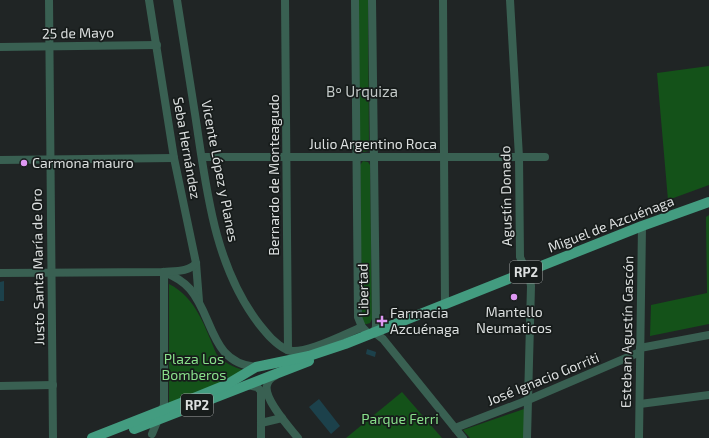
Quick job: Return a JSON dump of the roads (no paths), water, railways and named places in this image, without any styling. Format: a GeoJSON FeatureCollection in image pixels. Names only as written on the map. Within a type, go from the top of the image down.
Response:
{"type":"FeatureCollection","features":[{"type":"Feature","properties":{"kind":"main road","name":"Miguel de Azcuénaga"},"geometry":{"type":"LineString","coordinates":[[92,438],[136,422],[226,385],[256,367],[309,356],[345,344],[642,226],[709,202]]}},
{"type":"Feature","properties":{"kind":"main road","name":"Miguel de Azcuénaga"},"geometry":{"type":"LineString","coordinates":[[110,438],[150,432],[157,421],[324,355],[345,344]]}},
{"type":"Feature","properties":{"kind":"street","name":"Justo Santa María de Oro"},"geometry":{"type":"LineString","coordinates":[[49,0],[53,438]]}},
{"type":"Feature","properties":{"kind":"street","name":"Seba Hernández"},"geometry":{"type":"LineString","coordinates":[[149,0],[174,158],[196,263],[199,301]]}},
{"type":"Feature","properties":{"kind":"street","name":"Vicente López y Planes"},"geometry":{"type":"LineString","coordinates":[[177,0],[202,157],[217,234],[232,278],[244,302],[274,342],[288,350]]}},
{"type":"Feature","properties":{"kind":"street","name":"Bernardo de Monteagudo"},"geometry":{"type":"LineString","coordinates":[[285,0],[288,350]]}},
{"type":"Feature","properties":{"kind":"street","name":"Libertad"},"geometry":{"type":"LineString","coordinates":[[355,0],[358,317],[362,327],[369,332],[374,332],[376,321],[372,0]]}},
{"type":"Feature","properties":{"kind":"street"},"geometry":{"type":"LineString","coordinates":[[443,0],[445,304]]}},
{"type":"Feature","properties":{"kind":"street","name":"Agustín Donado"},"geometry":{"type":"LineString","coordinates":[[510,0],[519,157],[520,257],[531,286],[527,438]]}},
{"type":"Feature","properties":{"kind":"street","name":"25 de Mayo"},"geometry":{"type":"LineString","coordinates":[[0,48],[157,45]]}},
{"type":"Feature","properties":{"kind":"street","name":"Julio Argentino Roca"},"geometry":{"type":"LineString","coordinates":[[202,157],[545,157]]}},
{"type":"Feature","properties":{"kind":"street"},"geometry":{"type":"LineString","coordinates":[[0,160],[174,158]]}},
{"type":"Feature","properties":{"kind":"street","name":"Esteban Agustín Gascón"},"geometry":{"type":"LineString","coordinates":[[639,438],[642,226]]}},
{"type":"Feature","properties":{"kind":"street"},"geometry":{"type":"LineString","coordinates":[[0,273],[164,272],[189,268],[194,266],[196,263]]}},
{"type":"Feature","properties":{"kind":"street","name":"Seba Hernández"},"geometry":{"type":"LineString","coordinates":[[164,272],[184,282],[199,301],[222,351],[238,363],[256,367]]}},
{"type":"Feature","properties":{"kind":"street"},"geometry":{"type":"LineString","coordinates":[[157,421],[164,405],[164,272]]}},
{"type":"Feature","properties":{"kind":"street"},"geometry":{"type":"LineString","coordinates":[[288,350],[295,351],[308,349],[362,327]]}},
{"type":"Feature","properties":{"kind":"street"},"geometry":{"type":"LineString","coordinates":[[374,332],[383,339],[463,438]]}},
{"type":"Feature","properties":{"kind":"street","name":"José Ignacio Gorriti"},"geometry":{"type":"LineString","coordinates":[[455,428],[528,400],[640,350],[709,335]]}},
{"type":"Feature","properties":{"kind":"street"},"geometry":{"type":"LineString","coordinates":[[281,372],[269,380],[267,386],[268,395],[282,418],[298,438]]}},
{"type":"Feature","properties":{"kind":"street"},"geometry":{"type":"LineString","coordinates":[[0,386],[53,385]]}},
{"type":"Feature","properties":{"kind":"street"},"geometry":{"type":"LineString","coordinates":[[248,385],[257,387],[261,391],[261,438]]}},
{"type":"Feature","properties":{"kind":"street"},"geometry":{"type":"LineString","coordinates":[[640,404],[709,395]]}},
{"type":"Feature","properties":{"kind":"street"},"geometry":{"type":"LineString","coordinates":[[261,423],[282,418]]}},
{"type":"Feature","properties":{"kind":"street"},"geometry":{"type":"LineString","coordinates":[[136,422],[140,422],[150,432]]}},
{"type":"Feature","properties":{"kind":"place","name":"Carmona mauro"},"geometry":{"type":"Point","coordinates":[24,163]}},
{"type":"Feature","properties":{"kind":"place","name":"Mantello Neumaticos"},"geometry":{"type":"Point","coordinates":[514,297]}},
{"type":"Feature","properties":{"kind":"place","name":"Farmacia Azcuénaga"},"geometry":{"type":"Point","coordinates":[382,321]}},
{"type":"Feature","properties":{"kind":"district","name":"Bº Urquiza"},"geometry":{"type":"Point","coordinates":[362,92]}},
{"type":"Feature","properties":{"kind":"park label","name":"Plaza Los Bomberos"},"geometry":{"type":"Point","coordinates":[194,368]}},
{"type":"Feature","properties":{"kind":"park label","name":"Parque Ferri"},"geometry":{"type":"Point","coordinates":[400,419]}}]}
